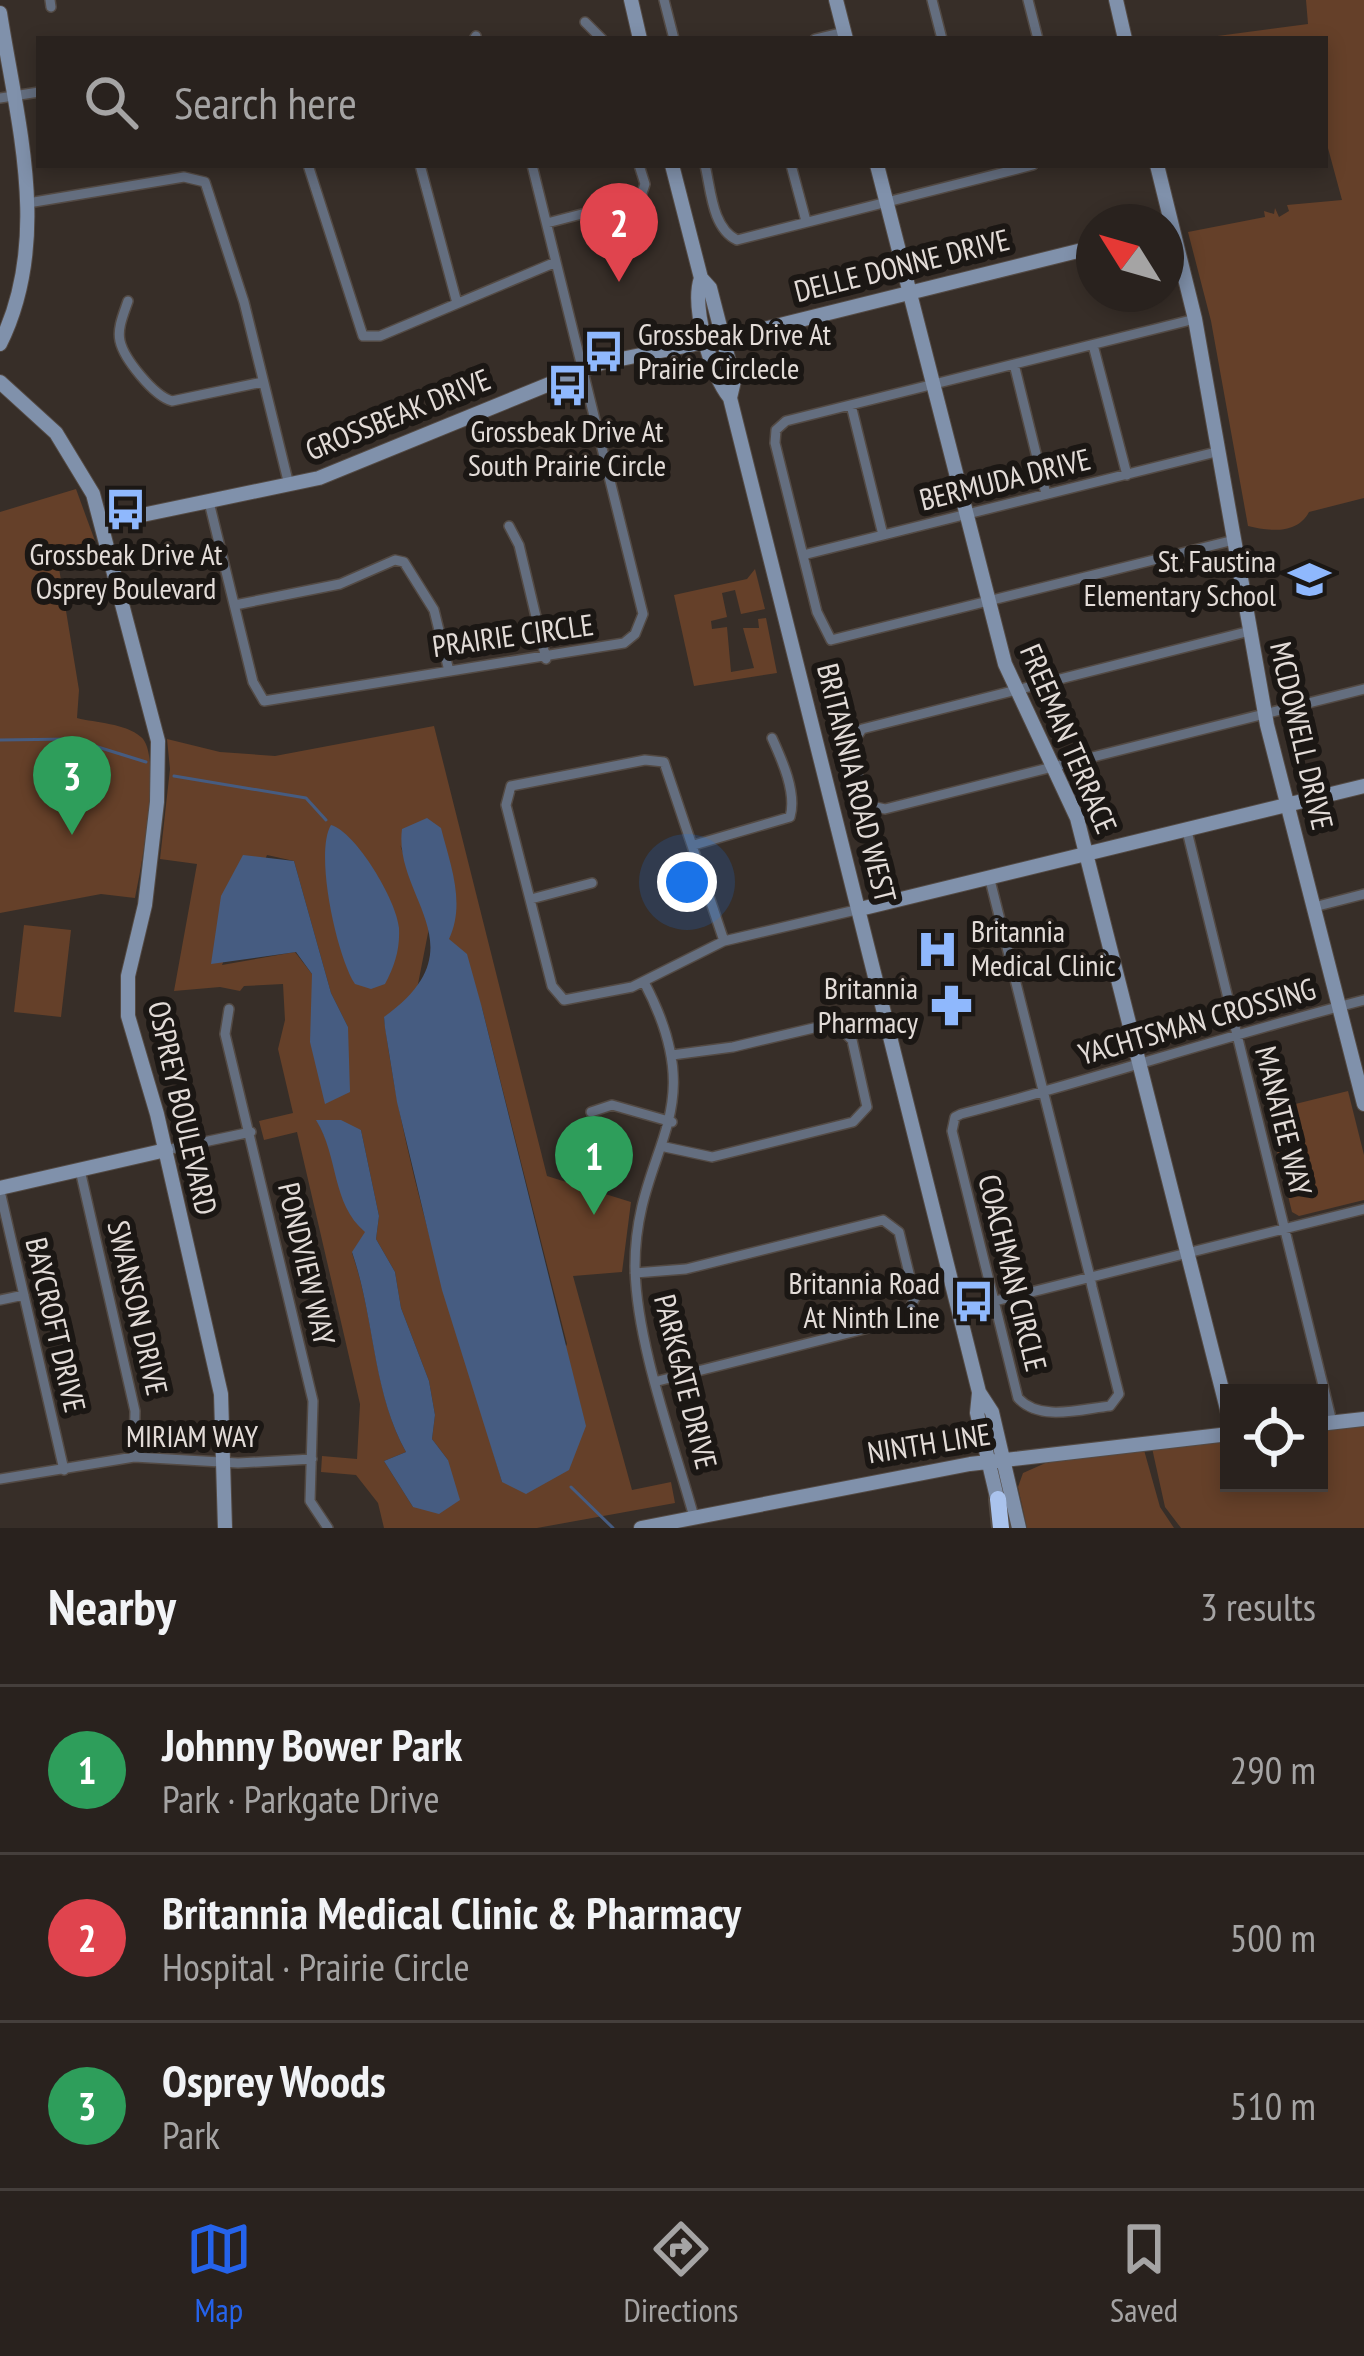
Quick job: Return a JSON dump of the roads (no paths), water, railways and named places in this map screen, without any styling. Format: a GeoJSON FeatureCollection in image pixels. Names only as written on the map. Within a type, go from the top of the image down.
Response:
{"type":"FeatureCollection","features":[{"type":"Feature","properties":{"kind":"highway"},"geometry":{"type":"LineString","coordinates":[[998,1499],[1003,1528]]}},
{"type":"Feature","properties":{"kind":"street"},"geometry":{"type":"LineString","coordinates":[[631,0],[639,36]]}},
{"type":"Feature","properties":{"kind":"street"},"geometry":{"type":"LineString","coordinates":[[664,0],[673,36]]}},
{"type":"Feature","properties":{"kind":"street"},"geometry":{"type":"LineString","coordinates":[[836,0],[845,35]]}},
{"type":"Feature","properties":{"kind":"street"},"geometry":{"type":"LineString","coordinates":[[932,0],[941,36]]}},
{"type":"Feature","properties":{"kind":"street"},"geometry":{"type":"LineString","coordinates":[[1028,0],[1037,36]]}},
{"type":"Feature","properties":{"kind":"street"},"geometry":{"type":"LineString","coordinates":[[1116,0],[1124,36]]}},
{"type":"Feature","properties":{"kind":"street"},"geometry":{"type":"LineString","coordinates":[[0,13],[7,97],[28,203],[22,282],[0,344]]}},
{"type":"Feature","properties":{"kind":"street"},"geometry":{"type":"LineString","coordinates":[[585,22],[599,36]]}},
{"type":"Feature","properties":{"kind":"street"},"geometry":{"type":"LineString","coordinates":[[309,168],[363,336],[380,336],[556,262]]}},
{"type":"Feature","properties":{"kind":"street"},"geometry":{"type":"LineString","coordinates":[[421,168],[457,303]]}},
{"type":"Feature","properties":{"kind":"street","name":"PRAIRIE CIRCLE"},"geometry":{"type":"LineString","coordinates":[[209,502],[253,682],[264,701],[546,658],[623,643],[635,634],[643,614],[533,168]]}},
{"type":"Feature","properties":{"kind":"street"},"geometry":{"type":"LineString","coordinates":[[547,223],[640,199],[645,184],[641,168]]}},
{"type":"Feature","properties":{"kind":"street","name":"BRITANNIA ROAD WEST"},"geometry":{"type":"LineString","coordinates":[[673,168],[700,278],[710,288],[716,341],[734,381],[730,398],[979,1392],[977,1413],[1019,1528]]}},
{"type":"Feature","properties":{"kind":"street"},"geometry":{"type":"LineString","coordinates":[[706,168],[725,234],[736,241],[1022,168]]}},
{"type":"Feature","properties":{"kind":"street"},"geometry":{"type":"LineString","coordinates":[[792,168],[806,221]]}},
{"type":"Feature","properties":{"kind":"street","name":"FREEMAN TERRACE"},"geometry":{"type":"LineString","coordinates":[[878,168],[988,604],[1016,691],[1054,766],[1088,855],[1221,1384]]}},
{"type":"Feature","properties":{"kind":"street"},"geometry":{"type":"LineString","coordinates":[[974,168],[976,180]]}},
{"type":"Feature","properties":{"kind":"street","name":"MCDOWELL DRIVE"},"geometry":{"type":"LineString","coordinates":[[1157,168],[1164,204]]}},
{"type":"Feature","properties":{"kind":"street"},"geometry":{"type":"LineString","coordinates":[[28,203],[184,177],[206,182],[289,485]]}},
{"type":"Feature","properties":{"kind":"street","name":"DELLE DONNE DRIVE"},"geometry":{"type":"LineString","coordinates":[[716,341],[1076,251]]}},
{"type":"Feature","properties":{"kind":"street","name":"MCDOWELL DRIVE"},"geometry":{"type":"LineString","coordinates":[[1184,281],[1220,451],[1265,713],[1364,1104]]}},
{"type":"Feature","properties":{"kind":"street"},"geometry":{"type":"LineString","coordinates":[[128,301],[120,327],[122,346],[160,398],[172,401],[263,382]]}},
{"type":"Feature","properties":{"kind":"street"},"geometry":{"type":"LineString","coordinates":[[1195,320],[786,421],[776,430],[802,555],[822,630],[831,640],[1234,540]]}},
{"type":"Feature","properties":{"kind":"street","name":"GROSSBEAK DRIVE"},"geometry":{"type":"LineString","coordinates":[[104,523],[289,485],[584,370],[716,341]]}},
{"type":"Feature","properties":{"kind":"street"},"geometry":{"type":"LineString","coordinates":[[1093,345],[1127,475]]}},
{"type":"Feature","properties":{"kind":"street"},"geometry":{"type":"LineString","coordinates":[[1014,364],[1046,494]]}},
{"type":"Feature","properties":{"kind":"street","name":"OSPREY BOULEVARD"},"geometry":{"type":"LineString","coordinates":[[0,382],[56,433],[88,483],[104,523],[158,749],[159,784],[127,995],[132,1039],[166,1150],[221,1394],[225,1528]]}},
{"type":"Feature","properties":{"kind":"street"},"geometry":{"type":"LineString","coordinates":[[851,405],[883,535]]}},
{"type":"Feature","properties":{"kind":"street","name":"BERMUDA DRIVE"},"geometry":{"type":"LineString","coordinates":[[802,555],[1220,451]]}},
{"type":"Feature","properties":{"kind":"street"},"geometry":{"type":"LineString","coordinates":[[509,526],[546,658]]}},
{"type":"Feature","properties":{"kind":"street"},"geometry":{"type":"LineString","coordinates":[[236,605],[340,584],[394,560],[404,562],[434,610],[449,670]]}},
{"type":"Feature","properties":{"kind":"street"},"geometry":{"type":"LineString","coordinates":[[1250,632],[856,733],[851,746],[863,795],[871,806],[885,808],[1364,689]]}},
{"type":"Feature","properties":{"kind":"street"},"geometry":{"type":"LineString","coordinates":[[694,845],[790,817],[793,808],[783,760],[772,739]]}},
{"type":"Feature","properties":{"kind":"street"},"geometry":{"type":"LineString","coordinates":[[724,940],[668,767],[656,759],[517,783],[506,794],[552,986],[564,1000],[644,982],[724,940],[990,880],[1364,786]]}},
{"type":"Feature","properties":{"kind":"street","name":"MANATEE WAY"},"geometry":{"type":"LineString","coordinates":[[1186,831],[1285,1228],[1318,1384]]}},
{"type":"Feature","properties":{"kind":"street","name":"COACHMAN CIRCLE"},"geometry":{"type":"LineString","coordinates":[[990,880],[1119,1394],[1110,1406],[1053,1412],[1023,1405],[951,1124],[961,1114],[1043,1092]]}},
{"type":"Feature","properties":{"kind":"street"},"geometry":{"type":"LineString","coordinates":[[531,899],[592,883]]}},
{"type":"Feature","properties":{"kind":"street"},"geometry":{"type":"LineString","coordinates":[[1315,907],[1364,894]]}},
{"type":"Feature","properties":{"kind":"street","name":"PARKGATE DRIVE"},"geometry":{"type":"LineString","coordinates":[[644,982],[672,1055],[672,1122],[640,1219],[635,1273],[694,1517]]}},
{"type":"Feature","properties":{"kind":"street","name":"YACHTSMAN CROSSING"},"geometry":{"type":"LineString","coordinates":[[1043,1092],[1364,1000]]}},
{"type":"Feature","properties":{"kind":"street","name":"PONDVIEW WAY"},"geometry":{"type":"LineString","coordinates":[[229,1009],[225,1034],[313,1401],[310,1501],[328,1528]]}},
{"type":"Feature","properties":{"kind":"street"},"geometry":{"type":"LineString","coordinates":[[665,1147],[696,1155],[725,1155],[853,1122],[867,1107],[852,1040],[842,1024],[672,1055]]}},
{"type":"Feature","properties":{"kind":"street"},"geometry":{"type":"LineString","coordinates":[[591,1112],[612,1105],[672,1122]]}},
{"type":"Feature","properties":{"kind":"street"},"geometry":{"type":"LineString","coordinates":[[0,1190],[251,1132]]}},
{"type":"Feature","properties":{"kind":"street","name":"SWANSON DRIVE"},"geometry":{"type":"LineString","coordinates":[[80,1170],[136,1411],[134,1457]]}},
{"type":"Feature","properties":{"kind":"street","name":"BAYCROFT DRIVE"},"geometry":{"type":"LineString","coordinates":[[0,1190],[64,1470]]}},
{"type":"Feature","properties":{"kind":"street"},"geometry":{"type":"LineString","coordinates":[[994,1301],[1364,1209]]}},
{"type":"Feature","properties":{"kind":"street"},"geometry":{"type":"LineString","coordinates":[[635,1273],[686,1269],[883,1220],[899,1232],[915,1298],[904,1319],[658,1381]]}},
{"type":"Feature","properties":{"kind":"street"},"geometry":{"type":"LineString","coordinates":[[0,1300],[24,1295]]}},
{"type":"Feature","properties":{"kind":"street"},"geometry":{"type":"LineString","coordinates":[[1328,1423],[1364,1419]]}},
{"type":"Feature","properties":{"kind":"street","name":"NINTH LINE"},"geometry":{"type":"LineString","coordinates":[[642,1528],[996,1461],[1220,1435]]}},
{"type":"Feature","properties":{"kind":"street","name":"MIRIAM WAY"},"geometry":{"type":"LineString","coordinates":[[0,1479],[134,1457],[224,1462],[313,1459]]}},
{"type":"Feature","properties":{"kind":"street","name":"BRITANNIA ROAD WEST"},"geometry":{"type":"LineString","coordinates":[[996,1461],[998,1499]]}},
{"type":"Feature","properties":{"kind":"water"},"geometry":{"type":"Polygon","coordinates":[[[427,818],[441,828],[455,884],[456,912],[449,939],[467,954],[586,1426],[569,1470],[526,1494],[502,1482],[442,1290],[397,1102],[385,1028],[384,1017],[413,992],[427,968],[430,945],[403,854],[402,829],[427,818]]]}},
{"type":"Feature","properties":{"kind":"water"},"geometry":{"type":"Polygon","coordinates":[[[331,825],[363,854],[397,916],[394,963],[385,984],[371,989],[355,984],[335,929],[325,858],[331,825]]]}},
{"type":"Feature","properties":{"kind":"water"},"geometry":{"type":"Polygon","coordinates":[[[243,855],[294,861],[331,993],[348,1027],[350,1092],[325,1104],[310,1042],[312,974],[296,952],[211,964],[221,896],[243,855]]]}},
{"type":"Feature","properties":{"kind":"water"},"geometry":{"type":"Polygon","coordinates":[[[316,1120],[341,1120],[361,1130],[379,1216],[376,1239],[395,1272],[401,1308],[429,1381],[435,1415],[432,1439],[448,1460],[460,1500],[439,1514],[413,1507],[384,1461],[406,1452],[386,1404],[352,1252],[365,1232],[346,1207],[316,1120]]]}},
{"type":"Feature","properties":{"kind":"waterway"},"geometry":{"type":"LineString","coordinates":[[0,740],[72,739],[146,762]]}},
{"type":"Feature","properties":{"kind":"waterway"},"geometry":{"type":"LineString","coordinates":[[174,776],[306,798],[326,820]]}},
{"type":"Feature","properties":{"kind":"waterway"},"geometry":{"type":"LineString","coordinates":[[571,1487],[613,1528]]}},
{"type":"Feature","properties":{"kind":"place","name":"Britannia Medical Clinic & Pharmacy"},"geometry":{"type":"Point","coordinates":[619,282]}},
{"type":"Feature","properties":{"kind":"place","name":"Grossbeak Drive At Prairie Circlecle"},"geometry":{"type":"Point","coordinates":[604,352]}},
{"type":"Feature","properties":{"kind":"place","name":"Grossbeak Drive At South Prairie Circle"},"geometry":{"type":"Point","coordinates":[567,386]}},
{"type":"Feature","properties":{"kind":"place","name":"Grossbeak Drive At Osprey Boulevard"},"geometry":{"type":"Point","coordinates":[126,509]}},
{"type":"Feature","properties":{"kind":"place","name":"St. Faustina Elementary School"},"geometry":{"type":"Point","coordinates":[1310,579]}},
{"type":"Feature","properties":{"kind":"place","name":"Osprey Woods"},"geometry":{"type":"Point","coordinates":[72,835]}},
{"type":"Feature","properties":{"kind":"place","name":"Britannia Medical Clinic"},"geometry":{"type":"Point","coordinates":[937,949]}},
{"type":"Feature","properties":{"kind":"place","name":"Britannia Pharmacy"},"geometry":{"type":"Point","coordinates":[952,1006]}},
{"type":"Feature","properties":{"kind":"place","name":"Johnny Bower Park"},"geometry":{"type":"Point","coordinates":[594,1215]}},
{"type":"Feature","properties":{"kind":"place","name":"Britannia Road At Ninth Line"},"geometry":{"type":"Point","coordinates":[974,1301]}}]}
